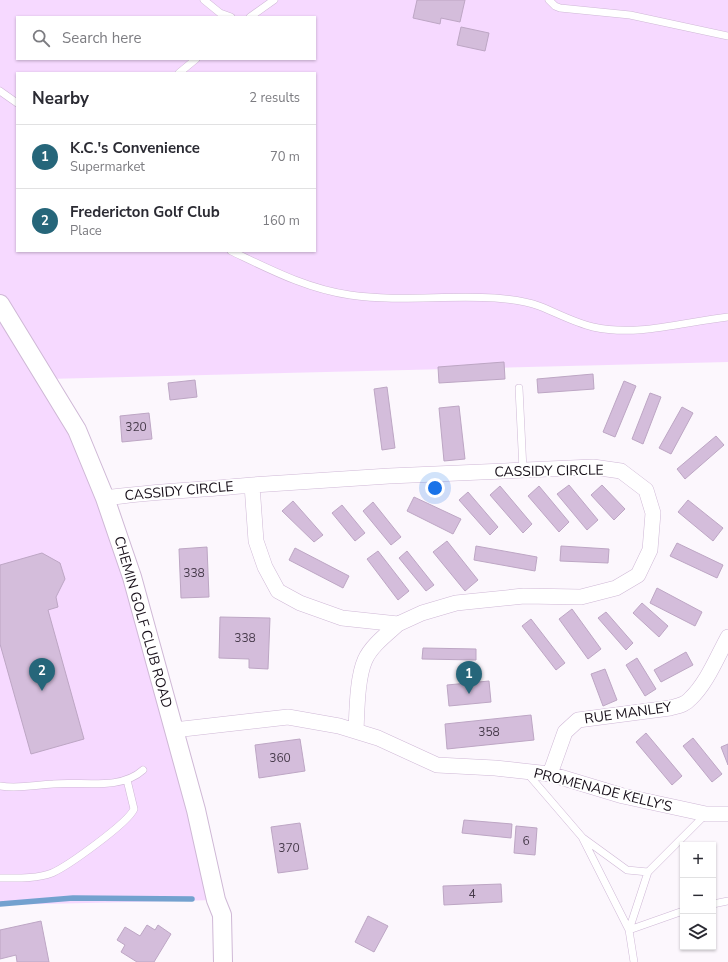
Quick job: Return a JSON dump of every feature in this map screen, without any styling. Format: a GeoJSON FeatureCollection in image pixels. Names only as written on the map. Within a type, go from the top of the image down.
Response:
{"type":"FeatureCollection","features":[{"type":"Feature","properties":{"kind":"street","name":"CHEMIN GOLF CLUB ROAD"},"geometry":{"type":"LineString","coordinates":[[0,304],[77,430],[105,498],[132,578],[196,810],[216,900],[222,915],[223,962]]}},
{"type":"Feature","properties":{"kind":"street","name":"CASSIDY CIRCLE"},"geometry":{"type":"LineString","coordinates":[[105,498],[143,492],[208,490],[252,485],[390,476],[593,467],[621,471],[646,490],[653,513],[653,520],[650,550],[638,575],[616,588],[581,597],[524,596],[456,603],[422,613],[398,624],[379,641],[365,660],[359,691],[356,731]]}},
{"type":"Feature","properties":{"kind":"street","name":"CASSIDY CIRCLE"},"geometry":{"type":"LineString","coordinates":[[252,485],[256,541],[265,567],[278,591],[300,603],[342,618],[398,624]]}},
{"type":"Feature","properties":{"kind":"street","name":"RUE MANLEY"},"geometry":{"type":"LineString","coordinates":[[550,774],[565,732],[578,720],[670,708],[682,705],[690,700],[705,679],[728,637]]}},
{"type":"Feature","properties":{"kind":"street","name":"PROMENADE KELLY'S"},"geometry":{"type":"LineString","coordinates":[[174,730],[288,717],[339,726],[378,738],[437,765],[550,774],[623,796],[706,814],[728,814]]}},
{"type":"Feature","properties":{"kind":"lane"},"geometry":{"type":"LineString","coordinates":[[204,0],[220,13],[228,16]]}},
{"type":"Feature","properties":{"kind":"lane"},"geometry":{"type":"LineString","coordinates":[[251,16],[274,0]]}},
{"type":"Feature","properties":{"kind":"lane"},"geometry":{"type":"LineString","coordinates":[[549,0],[555,6],[560,8],[630,15],[728,36]]}},
{"type":"Feature","properties":{"kind":"lane"},"geometry":{"type":"LineString","coordinates":[[180,72],[195,60]]}},
{"type":"Feature","properties":{"kind":"lane"},"geometry":{"type":"LineString","coordinates":[[0,91],[16,102]]}},
{"type":"Feature","properties":{"kind":"lane"},"geometry":{"type":"LineString","coordinates":[[233,252],[291,279],[321,289],[350,295],[384,298],[495,298],[537,305],[592,326],[616,330],[645,329],[728,317]]}},
{"type":"Feature","properties":{"kind":"lane"},"geometry":{"type":"LineString","coordinates":[[519,388],[523,470]]}},
{"type":"Feature","properties":{"kind":"lane"},"geometry":{"type":"LineString","coordinates":[[0,786],[27,788],[53,784],[99,783],[127,780],[136,776],[143,770]]}},
{"type":"Feature","properties":{"kind":"lane"},"geometry":{"type":"LineString","coordinates":[[526,772],[582,837],[627,870],[648,872]]}},
{"type":"Feature","properties":{"kind":"lane"},"geometry":{"type":"LineString","coordinates":[[0,878],[27,877],[51,873],[70,862],[125,820],[134,809],[127,780]]}},
{"type":"Feature","properties":{"kind":"lane"},"geometry":{"type":"LineString","coordinates":[[629,930],[648,872],[706,814]]}},
{"type":"Feature","properties":{"kind":"lane"},"geometry":{"type":"LineString","coordinates":[[582,837],[629,930],[634,962]]}},
{"type":"Feature","properties":{"kind":"lane"},"geometry":{"type":"LineString","coordinates":[[716,903],[728,901]]}},
{"type":"Feature","properties":{"kind":"lane"},"geometry":{"type":"LineString","coordinates":[[629,930],[680,912]]}},
{"type":"Feature","properties":{"kind":"shaded area"},"geometry":{"type":"Polygon","coordinates":[[[0,0],[728,0],[728,362],[47,379],[105,498],[216,900],[0,905],[0,0]]]}},
{"type":"Feature","properties":{"kind":"building"},"geometry":{"type":"Polygon","coordinates":[[[417,0],[465,0],[460,22],[441,18],[440,24],[413,18],[417,0]]]}},
{"type":"Feature","properties":{"kind":"building"},"geometry":{"type":"Polygon","coordinates":[[[461,27],[489,33],[485,51],[457,45],[461,27]]]}},
{"type":"Feature","properties":{"kind":"building"},"geometry":{"type":"Polygon","coordinates":[[[504,362],[505,379],[439,383],[438,367],[504,362]]]}},
{"type":"Feature","properties":{"kind":"building"},"geometry":{"type":"Polygon","coordinates":[[[593,374],[594,389],[538,393],[537,379],[593,374]]]}},
{"type":"Feature","properties":{"kind":"building"},"geometry":{"type":"Polygon","coordinates":[[[195,380],[197,397],[170,400],[168,383],[195,380]]]}},
{"type":"Feature","properties":{"kind":"building"},"geometry":{"type":"Polygon","coordinates":[[[624,381],[636,386],[615,437],[603,432],[624,381]]]}},
{"type":"Feature","properties":{"kind":"building"},"geometry":{"type":"Polygon","coordinates":[[[387,387],[395,448],[382,450],[374,389],[387,387]]]}},
{"type":"Feature","properties":{"kind":"building"},"geometry":{"type":"Polygon","coordinates":[[[650,393],[661,397],[643,444],[632,439],[650,393]]]}},
{"type":"Feature","properties":{"kind":"building"},"geometry":{"type":"Polygon","coordinates":[[[459,406],[465,459],[444,461],[439,408],[459,406]]]}},
{"type":"Feature","properties":{"kind":"building"},"geometry":{"type":"Polygon","coordinates":[[[682,407],[693,413],[671,454],[659,448],[682,407]]]}},
{"type":"Feature","properties":{"kind":"building"},"geometry":{"type":"Polygon","coordinates":[[[149,413],[152,439],[122,442],[120,416],[149,413]]]}},
{"type":"Feature","properties":{"kind":"building"},"geometry":{"type":"Polygon","coordinates":[[[716,436],[724,445],[685,479],[677,469],[716,436]]]}},
{"type":"Feature","properties":{"kind":"building"},"geometry":{"type":"Polygon","coordinates":[[[569,485],[598,520],[587,530],[557,494],[569,485]]]}},
{"type":"Feature","properties":{"kind":"building"},"geometry":{"type":"Polygon","coordinates":[[[602,485],[625,509],[614,520],[591,495],[602,485]]]}},
{"type":"Feature","properties":{"kind":"building"},"geometry":{"type":"Polygon","coordinates":[[[500,486],[532,524],[523,533],[490,495],[500,486]]]}},
{"type":"Feature","properties":{"kind":"building"},"geometry":{"type":"Polygon","coordinates":[[[539,486],[569,522],[559,532],[528,496],[539,486]]]}},
{"type":"Feature","properties":{"kind":"building"},"geometry":{"type":"Polygon","coordinates":[[[468,492],[498,527],[490,535],[459,500],[468,492]]]}},
{"type":"Feature","properties":{"kind":"building"},"geometry":{"type":"Polygon","coordinates":[[[414,497],[461,519],[453,534],[407,511],[414,497]]]}},
{"type":"Feature","properties":{"kind":"building"},"geometry":{"type":"Polygon","coordinates":[[[688,500],[723,528],[713,541],[678,512],[688,500]]]}},
{"type":"Feature","properties":{"kind":"building"},"geometry":{"type":"Polygon","coordinates":[[[293,501],[323,535],[314,542],[282,511],[293,501]]]}},
{"type":"Feature","properties":{"kind":"building"},"geometry":{"type":"Polygon","coordinates":[[[373,502],[401,537],[391,545],[363,511],[373,502]]]}},
{"type":"Feature","properties":{"kind":"building"},"geometry":{"type":"Polygon","coordinates":[[[342,505],[365,533],[355,541],[332,513],[342,505]]]}},
{"type":"Feature","properties":{"kind":"building"},"geometry":{"type":"Polygon","coordinates":[[[447,541],[478,580],[465,591],[433,552],[447,541]]]}},
{"type":"Feature","properties":{"kind":"building"},"geometry":{"type":"Polygon","coordinates":[[[677,543],[723,565],[717,578],[670,556],[677,543]]]}},
{"type":"Feature","properties":{"kind":"building"},"geometry":{"type":"Polygon","coordinates":[[[476,546],[537,557],[535,571],[474,560],[476,546]]]}},
{"type":"Feature","properties":{"kind":"building"},"geometry":{"type":"Polygon","coordinates":[[[561,546],[609,549],[608,563],[560,561],[561,546]]]}},
{"type":"Feature","properties":{"kind":"building"},"geometry":{"type":"Polygon","coordinates":[[[207,547],[209,597],[181,598],[179,549],[207,547]]]}},
{"type":"Feature","properties":{"kind":"building"},"geometry":{"type":"Polygon","coordinates":[[[295,548],[349,576],[343,588],[289,560],[295,548]]]}},
{"type":"Feature","properties":{"kind":"building"},"geometry":{"type":"Polygon","coordinates":[[[378,551],[409,591],[398,600],[367,559],[378,551]]]}},
{"type":"Feature","properties":{"kind":"building"},"geometry":{"type":"Polygon","coordinates":[[[407,551],[434,585],[426,591],[399,558],[407,551]]]}},
{"type":"Feature","properties":{"kind":"building"},"geometry":{"type":"Polygon","coordinates":[[[42,553],[60,563],[65,579],[56,597],[58,607],[48,610],[84,739],[31,754],[0,644],[0,565],[42,553]]]}},
{"type":"Feature","properties":{"kind":"building"},"geometry":{"type":"Polygon","coordinates":[[[657,588],[702,612],[695,626],[650,603],[657,588]]]}},
{"type":"Feature","properties":{"kind":"building"},"geometry":{"type":"Polygon","coordinates":[[[642,603],[668,626],[659,637],[633,613],[642,603]]]}},
{"type":"Feature","properties":{"kind":"building"},"geometry":{"type":"Polygon","coordinates":[[[572,609],[601,649],[588,659],[559,619],[572,609]]]}},
{"type":"Feature","properties":{"kind":"building"},"geometry":{"type":"Polygon","coordinates":[[[606,612],[633,643],[626,650],[598,618],[606,612]]]}},
{"type":"Feature","properties":{"kind":"building"},"geometry":{"type":"Polygon","coordinates":[[[220,617],[270,618],[268,669],[249,668],[249,659],[219,658],[220,617]]]}},
{"type":"Feature","properties":{"kind":"building"},"geometry":{"type":"Polygon","coordinates":[[[531,619],[565,663],[556,670],[522,626],[531,619]]]}},
{"type":"Feature","properties":{"kind":"building"},"geometry":{"type":"Polygon","coordinates":[[[423,648],[476,649],[476,660],[422,659],[423,648]]]}},
{"type":"Feature","properties":{"kind":"building"},"geometry":{"type":"Polygon","coordinates":[[[686,652],[693,665],[661,682],[654,670],[686,652]]]}},
{"type":"Feature","properties":{"kind":"building"},"geometry":{"type":"Polygon","coordinates":[[[637,658],[656,689],[645,696],[626,665],[637,658]]]}},
{"type":"Feature","properties":{"kind":"building"},"geometry":{"type":"Polygon","coordinates":[[[605,669],[617,700],[603,706],[591,674],[605,669]]]}},
{"type":"Feature","properties":{"kind":"building"},"geometry":{"type":"Polygon","coordinates":[[[489,681],[491,702],[449,706],[447,685],[489,681]]]}},
{"type":"Feature","properties":{"kind":"building"},"geometry":{"type":"Polygon","coordinates":[[[531,715],[534,740],[447,749],[445,724],[531,715]]]}},
{"type":"Feature","properties":{"kind":"building"},"geometry":{"type":"Polygon","coordinates":[[[646,733],[682,776],[672,785],[636,742],[646,733]]]}},
{"type":"Feature","properties":{"kind":"building"},"geometry":{"type":"Polygon","coordinates":[[[693,738],[722,774],[712,782],[683,746],[693,738]]]}},
{"type":"Feature","properties":{"kind":"building"},"geometry":{"type":"Polygon","coordinates":[[[300,739],[305,771],[259,778],[255,745],[300,739]]]}},
{"type":"Feature","properties":{"kind":"building"},"geometry":{"type":"Polygon","coordinates":[[[728,744],[728,765],[721,747],[728,744]]]}},
{"type":"Feature","properties":{"kind":"building"},"geometry":{"type":"Polygon","coordinates":[[[464,820],[512,824],[511,838],[462,833],[464,820]]]}},
{"type":"Feature","properties":{"kind":"building"},"geometry":{"type":"Polygon","coordinates":[[[300,823],[308,869],[278,873],[271,827],[300,823]]]}},
{"type":"Feature","properties":{"kind":"building"},"geometry":{"type":"Polygon","coordinates":[[[516,826],[537,828],[535,855],[514,853],[516,826]]]}},
{"type":"Feature","properties":{"kind":"building"},"geometry":{"type":"Polygon","coordinates":[[[501,884],[502,902],[444,905],[443,886],[501,884]]]}},
{"type":"Feature","properties":{"kind":"building"},"geometry":{"type":"Polygon","coordinates":[[[368,916],[388,926],[374,952],[355,942],[368,916]]]}},
{"type":"Feature","properties":{"kind":"building"},"geometry":{"type":"Polygon","coordinates":[[[41,921],[49,962],[17,962],[16,955],[0,959],[0,930],[41,921]]]}},
{"type":"Feature","properties":{"kind":"building"},"geometry":{"type":"Polygon","coordinates":[[[147,925],[155,930],[158,925],[171,934],[154,962],[137,962],[121,952],[125,945],[117,940],[125,927],[140,936],[147,925]]]}},
{"type":"Feature","properties":{"kind":"waterway"},"geometry":{"type":"LineString","coordinates":[[0,904],[73,898],[192,899]]}},
{"type":"Feature","properties":{"kind":"place","name":"Fredericton Golf Club"},"geometry":{"type":"Point","coordinates":[42,691]}},
{"type":"Feature","properties":{"kind":"place","name":"K.C.'s Convenience"},"geometry":{"type":"Point","coordinates":[469,694]}}]}
